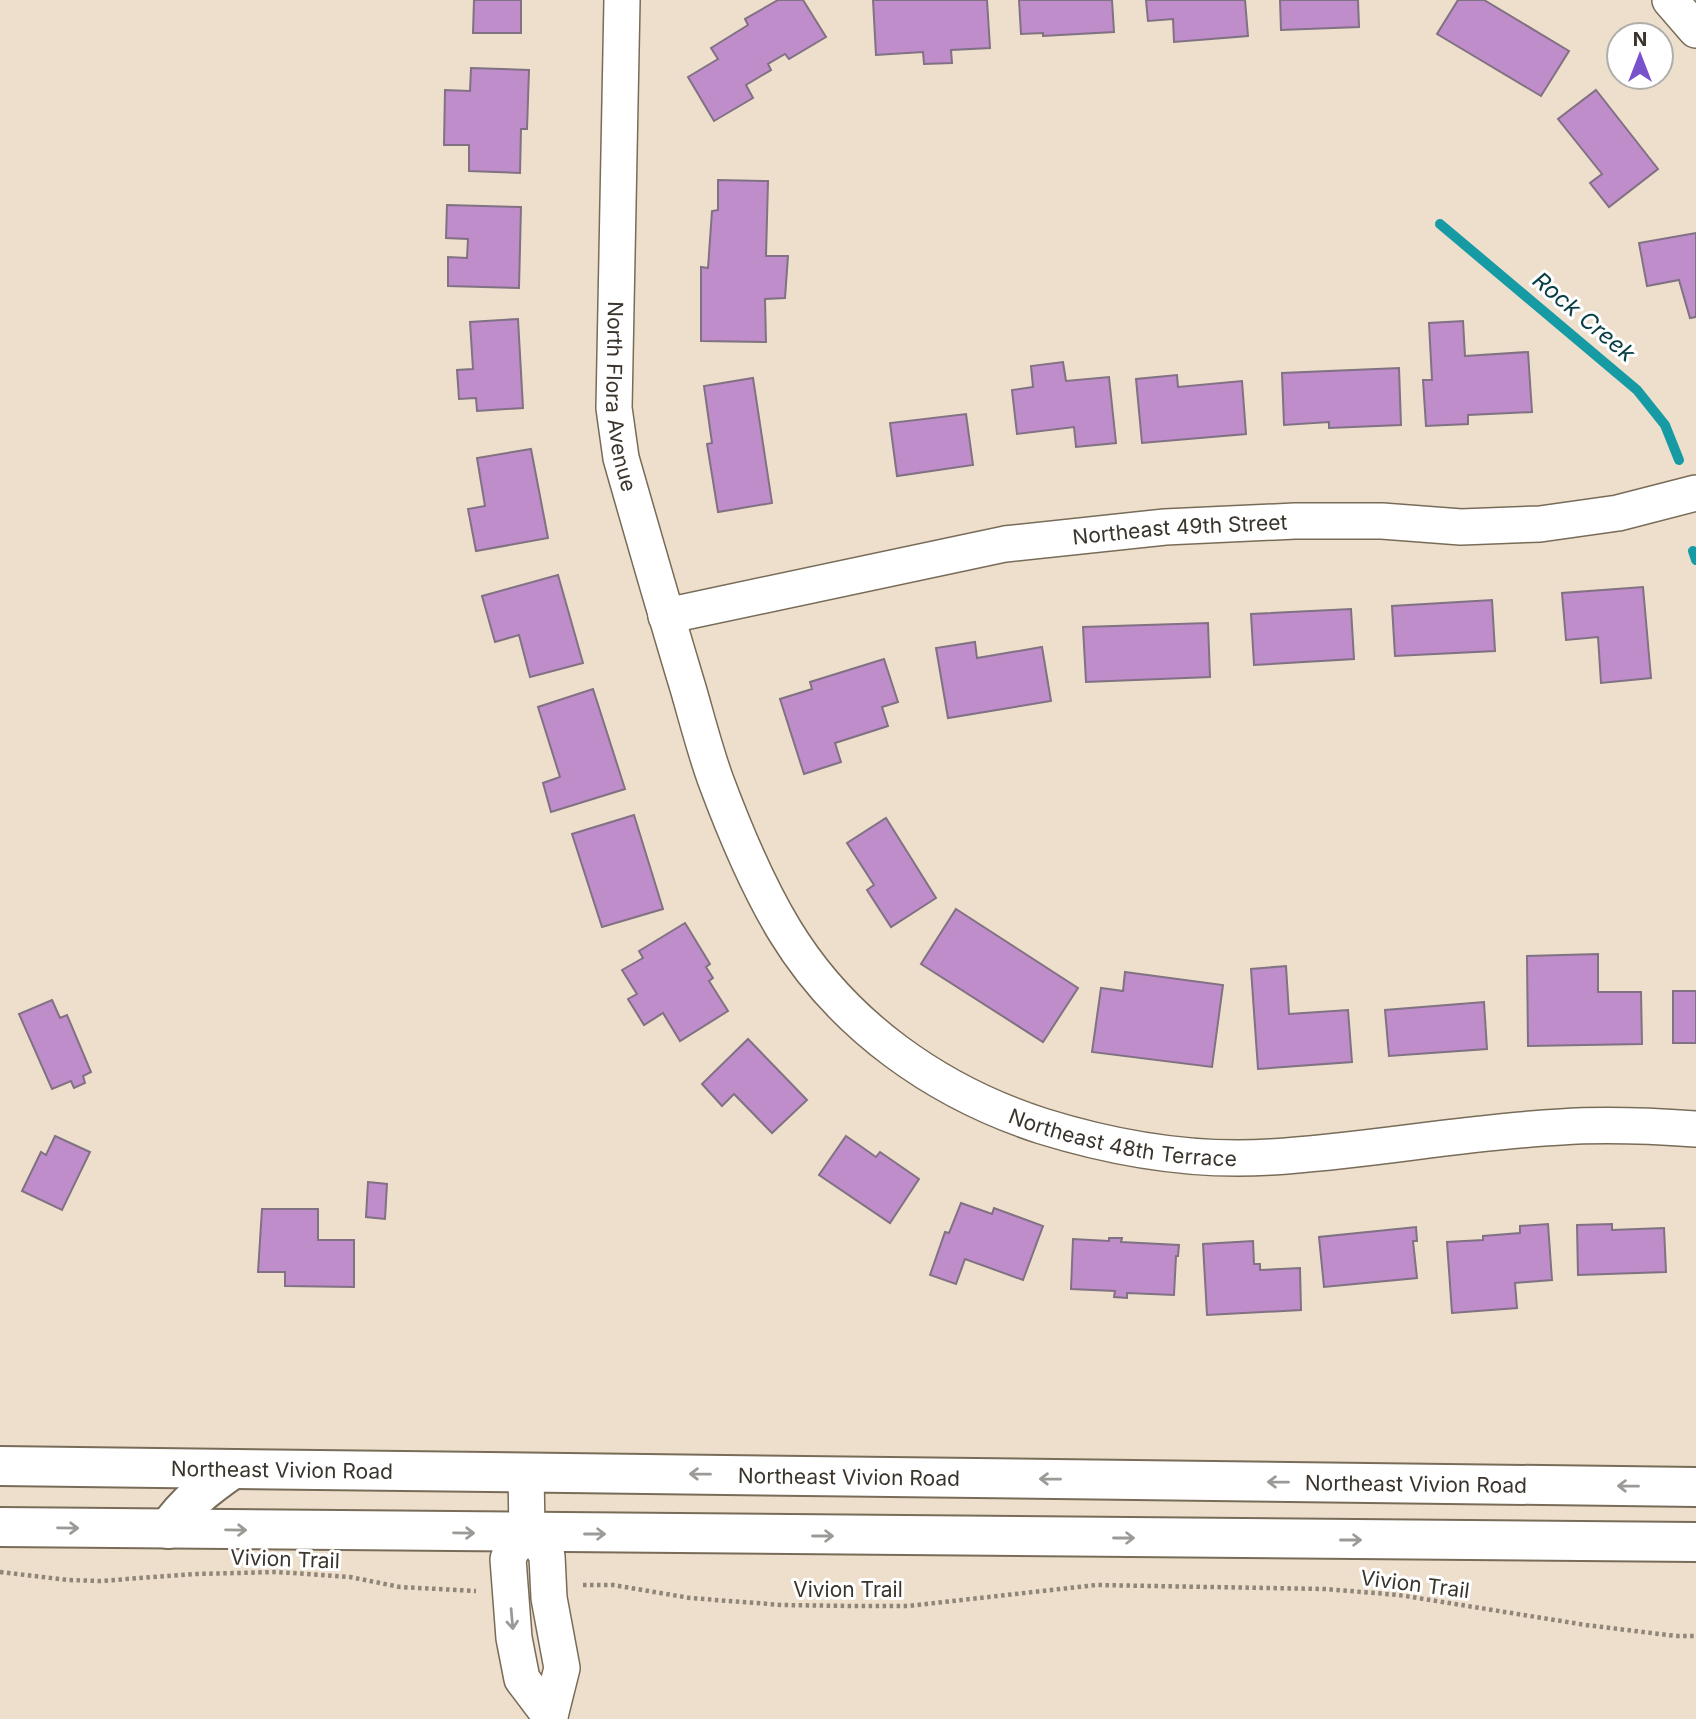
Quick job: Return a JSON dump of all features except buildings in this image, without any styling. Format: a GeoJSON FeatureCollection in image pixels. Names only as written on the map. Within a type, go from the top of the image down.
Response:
{"type":"FeatureCollection","features":[{"type":"Feature","properties":{"kind":"main road","name":"Northeast Vivion Road"},"geometry":{"type":"LineString","coordinates":[[0,1466],[1696,1487]]}},
{"type":"Feature","properties":{"kind":"main road"},"geometry":{"type":"LineString","coordinates":[[168,1529],[181,1509],[200,1491],[233,1469]]}},
{"type":"Feature","properties":{"kind":"main road"},"geometry":{"type":"LineString","coordinates":[[0,1527],[1696,1542]]}},
{"type":"Feature","properties":{"kind":"street","name":"North Flora Avenue"},"geometry":{"type":"LineString","coordinates":[[622,0],[614,408],[621,458],[716,780]]}},
{"type":"Feature","properties":{"kind":"street"},"geometry":{"type":"LineString","coordinates":[[1670,0],[1696,30]]}},
{"type":"Feature","properties":{"kind":"street","name":"Northeast 49th Street"},"geometry":{"type":"LineString","coordinates":[[666,616],[1005,544],[1165,527],[1295,521],[1382,520],[1461,527],[1540,524],[1618,513],[1696,493]]}},
{"type":"Feature","properties":{"kind":"street","name":"Northeast 48th Terrace"},"geometry":{"type":"LineString","coordinates":[[716,780],[764,893],[787,934],[829,990],[862,1024],[917,1067],[957,1091],[1015,1117],[1077,1137],[1140,1151],[1205,1157],[1270,1157],[1561,1127],[1696,1129]]}},
{"type":"Feature","properties":{"kind":"street"},"geometry":{"type":"LineString","coordinates":[[526,1472],[527,1533],[508,1559],[509,1589],[522,1679],[550,1716],[562,1668],[547,1587],[547,1556],[542,1547],[527,1533]]}},
{"type":"Feature","properties":{"kind":"path","name":"Vivion Trail"},"geometry":{"type":"LineString","coordinates":[[0,1572],[100,1581],[195,1574],[277,1572],[350,1577],[400,1587],[438,1590],[509,1589]]}},
{"type":"Feature","properties":{"kind":"path","name":"Vivion Trail"},"geometry":{"type":"LineString","coordinates":[[547,1587],[613,1585],[690,1598],[782,1605],[851,1606],[908,1606],[1096,1585],[1325,1589],[1399,1595],[1586,1625],[1696,1636]]}},
{"type":"Feature","properties":{"kind":"waterway","name":"Rock Creek"},"geometry":{"type":"LineString","coordinates":[[1440,224],[1637,390],[1665,425],[1679,460]]}},
{"type":"Feature","properties":{"kind":"waterway","name":"Rock Creek"},"geometry":{"type":"LineString","coordinates":[[1693,551],[1696,560]]}}]}
